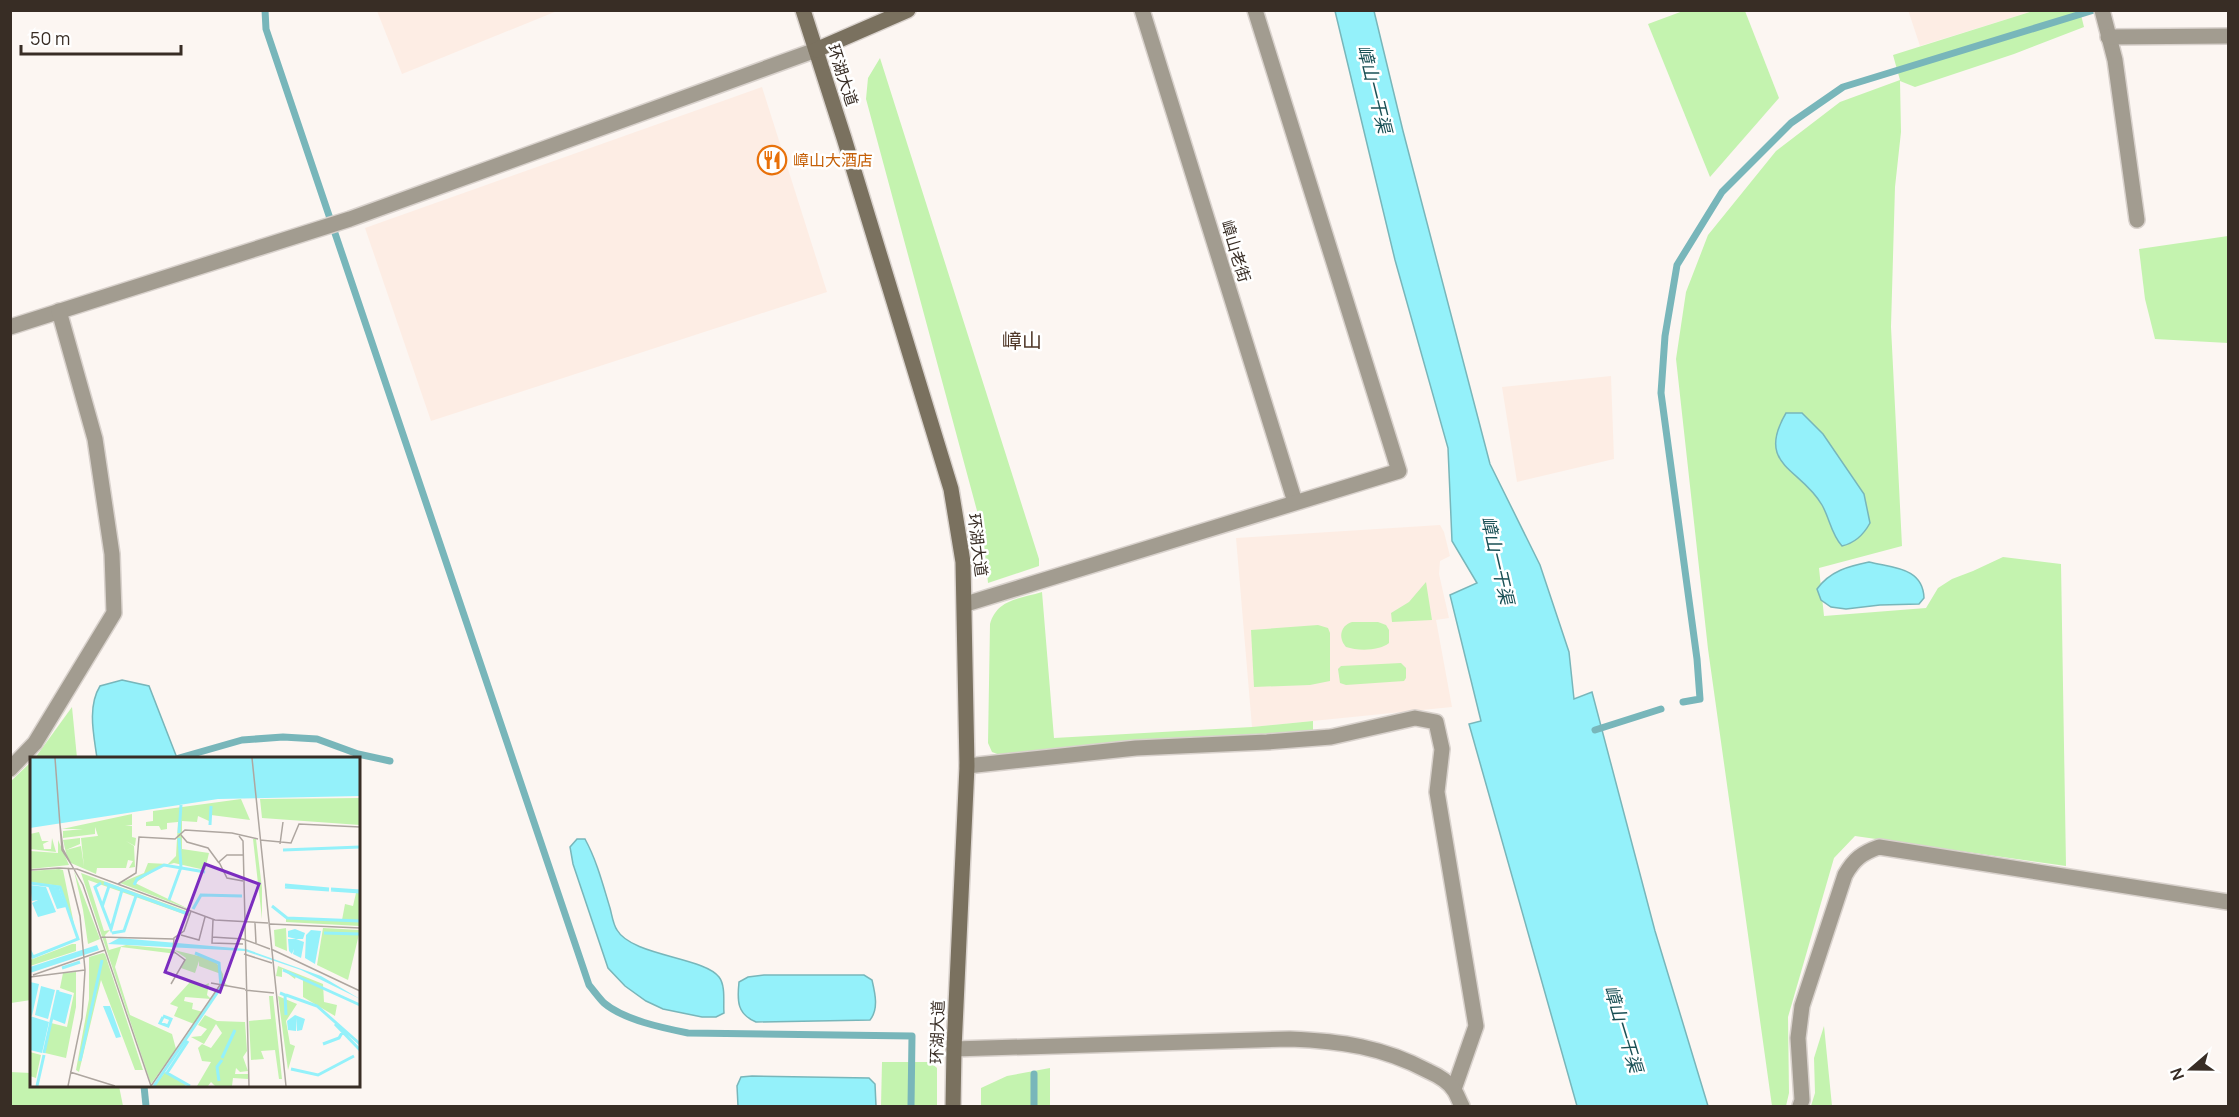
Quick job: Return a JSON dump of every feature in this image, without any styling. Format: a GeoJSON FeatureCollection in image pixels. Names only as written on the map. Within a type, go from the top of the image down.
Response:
{"type":"FeatureCollection","features":[{"type":"Feature","properties":{"kind":"main road","name":"环湖大道"},"geometry":{"type":"LineString","coordinates":[[802,10],[951,489],[963,562],[966,604],[967,766],[953,1107]]}},
{"type":"Feature","properties":{"kind":"main road"},"geometry":{"type":"LineString","coordinates":[[816,50],[899,12]]}},
{"type":"Feature","properties":{"kind":"street","name":"嶂山老街"},"geometry":{"type":"LineString","coordinates":[[1142,10],[1295,502]]}},
{"type":"Feature","properties":{"kind":"street"},"geometry":{"type":"LineString","coordinates":[[966,604],[1399,471],[1255,10]]}},
{"type":"Feature","properties":{"kind":"street"},"geometry":{"type":"LineString","coordinates":[[2103,13],[2115,60],[2137,220]]}},
{"type":"Feature","properties":{"kind":"street"},"geometry":{"type":"LineString","coordinates":[[2108,37],[2229,36]]}},
{"type":"Feature","properties":{"kind":"street"},"geometry":{"type":"LineString","coordinates":[[10,327],[319,230],[816,50]]}},
{"type":"Feature","properties":{"kind":"street"},"geometry":{"type":"LineString","coordinates":[[10,768],[35,743],[114,613],[112,554],[95,439],[59,311]]}},
{"type":"Feature","properties":{"kind":"street"},"geometry":{"type":"LineString","coordinates":[[967,766],[1136,748],[1331,737],[1416,718],[1437,722],[1442,749],[1437,792],[1476,1026],[1454,1089]]}},
{"type":"Feature","properties":{"kind":"street"},"geometry":{"type":"LineString","coordinates":[[1800,1107],[1802,1100],[1798,1038],[1802,1006],[1845,875],[1854,859],[1865,852],[1879,847],[2229,902]]}},
{"type":"Feature","properties":{"kind":"street"},"geometry":{"type":"LineString","coordinates":[[954,1049],[1290,1039],[1331,1041],[1371,1047],[1441,1077],[1454,1089],[1462,1107]]}},
{"type":"Feature","properties":{"kind":"shaded area"},"geometry":{"type":"Polygon","coordinates":[[[1908,10],[2033,11],[1920,46],[1908,10]]]}},
{"type":"Feature","properties":{"kind":"shaded area"},"geometry":{"type":"Polygon","coordinates":[[[377,11],[557,11],[402,74],[377,11]]]}},
{"type":"Feature","properties":{"kind":"shaded area"},"geometry":{"type":"Polygon","coordinates":[[[762,87],[827,292],[431,421],[365,228],[762,87]]]}},
{"type":"Feature","properties":{"kind":"shaded area"},"geometry":{"type":"Polygon","coordinates":[[[1611,376],[1614,459],[1517,482],[1502,387],[1611,376]]]}},
{"type":"Feature","properties":{"kind":"shaded area"},"geometry":{"type":"Polygon","coordinates":[[[1440,525],[1450,556],[1440,561],[1439,574],[1449,618],[1436,620],[1452,707],[1252,727],[1236,538],[1440,525]]]}},
{"type":"Feature","properties":{"kind":"green space"},"geometry":{"type":"Polygon","coordinates":[[[1683,11],[1745,11],[1779,98],[1710,177],[1648,24],[1683,11]]]}},
{"type":"Feature","properties":{"kind":"green space"},"geometry":{"type":"Polygon","coordinates":[[[2033,11],[2080,11],[2084,27],[2014,54],[1915,87],[1900,81],[1901,132],[1895,187],[1891,327],[1902,546],[1819,568],[1824,616],[1926,608],[1938,588],[1952,579],[2003,557],[2061,564],[2066,866],[1855,836],[1834,858],[1788,1017],[1789,1093],[1786,1106],[1772,1106],[1708,649],[1676,359],[1686,292],[1708,235],[1776,151],[1840,102],[1900,80],[1893,55],[2033,11]]]}},
{"type":"Feature","properties":{"kind":"green space"},"geometry":{"type":"Polygon","coordinates":[[[880,58],[1039,559],[1039,566],[988,583],[983,533],[866,99],[868,78],[880,58]]]}},
{"type":"Feature","properties":{"kind":"green space"},"geometry":{"type":"Polygon","coordinates":[[[2228,236],[2228,343],[2155,339],[2145,299],[2139,249],[2228,236]]]}},
{"type":"Feature","properties":{"kind":"green space"},"geometry":{"type":"Polygon","coordinates":[[[1426,582],[1432,620],[1392,622],[1391,613],[1409,602],[1426,582]]]}},
{"type":"Feature","properties":{"kind":"green space"},"geometry":{"type":"Polygon","coordinates":[[[1042,592],[1054,738],[1252,727],[1313,721],[1313,732],[1000,755],[992,752],[988,743],[990,624],[993,616],[1003,605],[1042,592]]]}},
{"type":"Feature","properties":{"kind":"green space"},"geometry":{"type":"Polygon","coordinates":[[[1352,622],[1378,622],[1386,625],[1389,630],[1389,643],[1380,648],[1368,650],[1346,647],[1341,636],[1345,626],[1352,622]]]}},
{"type":"Feature","properties":{"kind":"green space"},"geometry":{"type":"Polygon","coordinates":[[[1318,625],[1328,628],[1330,633],[1330,681],[1310,685],[1254,687],[1251,630],[1318,625]]]}},
{"type":"Feature","properties":{"kind":"green space"},"geometry":{"type":"Polygon","coordinates":[[[1401,663],[1406,668],[1404,681],[1346,685],[1340,683],[1338,669],[1341,666],[1401,663]]]}},
{"type":"Feature","properties":{"kind":"green space"},"geometry":{"type":"Polygon","coordinates":[[[72,707],[77,757],[36,757],[72,707]]]}},
{"type":"Feature","properties":{"kind":"green space"},"geometry":{"type":"Polygon","coordinates":[[[30,763],[30,1000],[11,1003],[11,781],[30,763]]]}},
{"type":"Feature","properties":{"kind":"green space"},"geometry":{"type":"Polygon","coordinates":[[[1824,1026],[1832,1106],[1811,1106],[1815,1093],[1814,1058],[1824,1026]]]}},
{"type":"Feature","properties":{"kind":"green space"},"geometry":{"type":"Polygon","coordinates":[[[882,1062],[930,1062],[937,1068],[937,1106],[881,1106],[882,1062]]]}},
{"type":"Feature","properties":{"kind":"green space"},"geometry":{"type":"Polygon","coordinates":[[[1050,1068],[1050,1106],[981,1106],[981,1088],[1007,1076],[1050,1068]]]}},
{"type":"Feature","properties":{"kind":"green space"},"geometry":{"type":"Polygon","coordinates":[[[10,1072],[30,1073],[30,1087],[119,1087],[123,1106],[11,1106],[10,1072]]]}},
{"type":"Feature","properties":{"kind":"water","name":"嶂山一干渠"},"geometry":{"type":"Polygon","coordinates":[[[1335,11],[1374,11],[1490,464],[1540,565],[1569,652],[1574,699],[1592,692],[1655,931],[1708,1106],[1577,1106],[1469,724],[1481,721],[1450,595],[1477,583],[1452,541],[1448,448],[1395,260],[1335,11]]]}},
{"type":"Feature","properties":{"kind":"water"},"geometry":{"type":"Polygon","coordinates":[[[1786,413],[1802,413],[1823,434],[1864,494],[1870,523],[1851,543],[1842,546],[1835,536],[1822,505],[1778,456],[1776,445],[1778,431],[1786,413]]]}},
{"type":"Feature","properties":{"kind":"water"},"geometry":{"type":"Polygon","coordinates":[[[1869,562],[1896,568],[1912,575],[1918,580],[1924,598],[1919,604],[1846,609],[1831,607],[1821,600],[1817,589],[1828,578],[1847,568],[1869,562]]]}},
{"type":"Feature","properties":{"kind":"water"},"geometry":{"type":"Polygon","coordinates":[[[122,680],[149,686],[177,757],[97,757],[92,722],[96,694],[100,686],[122,680]]]}},
{"type":"Feature","properties":{"kind":"water"},"geometry":{"type":"Polygon","coordinates":[[[577,839],[585,839],[593,856],[617,930],[625,939],[637,946],[711,970],[719,977],[723,985],[724,1013],[716,1017],[702,1017],[663,1009],[646,1001],[625,986],[608,968],[573,864],[570,847],[577,839]]]}},
{"type":"Feature","properties":{"kind":"water"},"geometry":{"type":"Polygon","coordinates":[[[864,975],[872,980],[876,1001],[875,1011],[870,1020],[756,1022],[742,1011],[738,995],[739,982],[748,977],[864,975]]]}},
{"type":"Feature","properties":{"kind":"water"},"geometry":{"type":"Polygon","coordinates":[[[741,1077],[869,1078],[875,1084],[876,1106],[738,1106],[737,1086],[741,1077]]]}},
{"type":"Feature","properties":{"kind":"waterway"},"geometry":{"type":"LineString","coordinates":[[265,10],[266,29],[589,985],[604,1003],[622,1014],[667,1029],[688,1033],[912,1036],[911,1106]]}},
{"type":"Feature","properties":{"kind":"waterway"},"geometry":{"type":"LineString","coordinates":[[1683,702],[1700,699],[1697,659],[1661,393],[1665,336],[1677,265],[1722,192],[1791,123],[1843,87],[2094,10]]}},
{"type":"Feature","properties":{"kind":"waterway"},"geometry":{"type":"LineString","coordinates":[[1595,730],[1661,709]]}},
{"type":"Feature","properties":{"kind":"waterway"},"geometry":{"type":"LineString","coordinates":[[182,757],[242,740],[283,737],[317,739],[358,754],[390,761]]}},
{"type":"Feature","properties":{"kind":"waterway"},"geometry":{"type":"LineString","coordinates":[[1034,1074],[1034,1106]]}},
{"type":"Feature","properties":{"kind":"waterway"},"geometry":{"type":"LineString","coordinates":[[144,1087],[146,1106]]}},
{"type":"Feature","properties":{"kind":"place","name":"嶂山大酒店"},"geometry":{"type":"Point","coordinates":[772,160]}},
{"type":"Feature","properties":{"kind":"district","name":"嶂山"},"geometry":{"type":"Point","coordinates":[1022,341]}}]}
